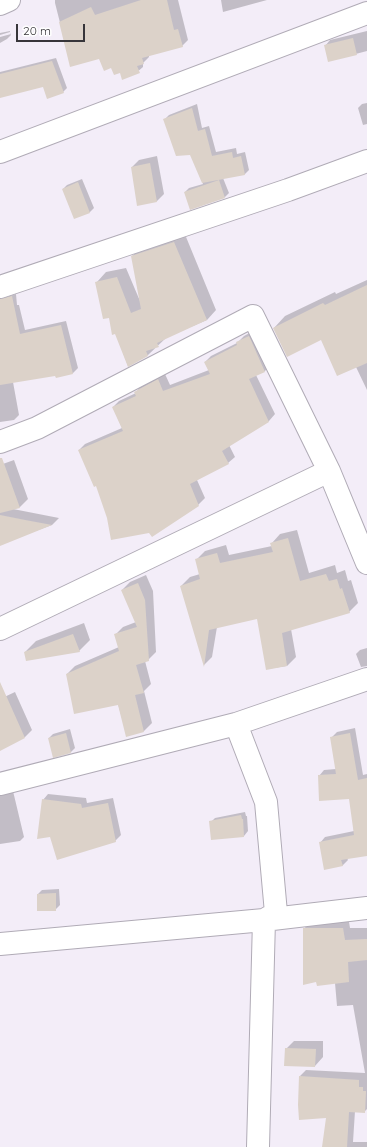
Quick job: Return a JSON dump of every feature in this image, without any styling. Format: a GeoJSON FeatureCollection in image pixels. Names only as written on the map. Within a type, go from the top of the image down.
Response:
{"type":"FeatureCollection","features":[{"type":"Feature","properties":{"kind":"street"},"geometry":{"type":"LineString","coordinates":[[0,4],[9,0]]}},
{"type":"Feature","properties":{"kind":"street"},"geometry":{"type":"LineString","coordinates":[[0,152],[367,13]]}},
{"type":"Feature","properties":{"kind":"street"},"geometry":{"type":"LineString","coordinates":[[0,287],[288,190],[367,161]]}},
{"type":"Feature","properties":{"kind":"street"},"geometry":{"type":"LineString","coordinates":[[0,442],[38,428],[253,316],[329,471],[367,563]]}},
{"type":"Feature","properties":{"kind":"street"},"geometry":{"type":"LineString","coordinates":[[0,629],[329,471]]}},
{"type":"Feature","properties":{"kind":"street"},"geometry":{"type":"LineString","coordinates":[[0,784],[236,724],[367,679]]}},
{"type":"Feature","properties":{"kind":"street"},"geometry":{"type":"LineString","coordinates":[[236,724],[266,802],[276,912],[264,920]]}},
{"type":"Feature","properties":{"kind":"street"},"geometry":{"type":"LineString","coordinates":[[0,944],[264,920],[367,908]]}},
{"type":"Feature","properties":{"kind":"street"},"geometry":{"type":"LineString","coordinates":[[258,1147],[264,920]]}},
{"type":"Feature","properties":{"kind":"building"},"geometry":{"type":"Polygon","coordinates":[[[141,0],[167,0],[174,30],[178,29],[183,47],[142,58],[144,64],[137,66],[140,73],[122,80],[120,73],[114,75],[111,68],[104,71],[99,59],[70,67],[59,22],[91,7],[95,15],[141,0]]]}},
{"type":"Feature","properties":{"kind":"building"},"geometry":{"type":"Polygon","coordinates":[[[353,38],[357,55],[328,62],[324,45],[353,38]]]}},
{"type":"Feature","properties":{"kind":"building"},"geometry":{"type":"Polygon","coordinates":[[[52,61],[64,93],[47,99],[43,87],[0,98],[0,74],[52,61]]]}},
{"type":"Feature","properties":{"kind":"building"},"geometry":{"type":"Polygon","coordinates":[[[192,108],[198,131],[205,129],[212,156],[232,152],[233,158],[241,156],[245,175],[202,183],[190,155],[176,156],[163,119],[192,108]]]}},
{"type":"Feature","properties":{"kind":"building"},"geometry":{"type":"Polygon","coordinates":[[[150,163],[157,202],[137,206],[131,167],[150,163]]]}},
{"type":"Feature","properties":{"kind":"building"},"geometry":{"type":"Polygon","coordinates":[[[219,180],[225,198],[190,210],[184,192],[219,180]]]}},
{"type":"Feature","properties":{"kind":"building"},"geometry":{"type":"Polygon","coordinates":[[[78,182],[90,213],[74,219],[62,189],[78,182]]]}},
{"type":"Feature","properties":{"kind":"building"},"geometry":{"type":"Polygon","coordinates":[[[174,242],[207,320],[157,343],[159,347],[146,351],[148,356],[128,367],[115,334],[112,335],[109,318],[103,319],[95,282],[117,277],[131,313],[141,309],[131,256],[174,242]]]}},
{"type":"Feature","properties":{"kind":"building"},"geometry":{"type":"Polygon","coordinates":[[[367,285],[367,363],[337,376],[321,340],[287,357],[273,328],[323,303],[325,305],[367,285]]]}},
{"type":"Feature","properties":{"kind":"building"},"geometry":{"type":"Polygon","coordinates":[[[12,296],[20,334],[61,325],[73,374],[56,378],[55,376],[0,385],[0,299],[12,296]]]}},
{"type":"Feature","properties":{"kind":"building"},"geometry":{"type":"Polygon","coordinates":[[[249,336],[265,372],[249,379],[269,422],[222,451],[229,464],[190,484],[199,506],[152,537],[149,533],[111,540],[107,518],[96,486],[94,487],[78,450],[123,431],[112,407],[136,396],[134,392],[158,379],[163,391],[210,374],[204,362],[237,345],[236,342],[249,336]]]}},
{"type":"Feature","properties":{"kind":"building"},"geometry":{"type":"Polygon","coordinates":[[[0,458],[2,458],[20,508],[0,513],[0,458]]]}},
{"type":"Feature","properties":{"kind":"building"},"geometry":{"type":"Polygon","coordinates":[[[0,515],[25,520],[52,525],[0,546],[0,515]]]}},
{"type":"Feature","properties":{"kind":"building"},"geometry":{"type":"Polygon","coordinates":[[[288,538],[300,581],[326,574],[329,581],[337,579],[340,589],[342,588],[350,613],[282,633],[287,666],[266,670],[257,619],[209,630],[204,667],[180,586],[200,579],[195,559],[217,553],[220,563],[273,552],[270,543],[288,538]]]}},
{"type":"Feature","properties":{"kind":"building"},"geometry":{"type":"Polygon","coordinates":[[[138,583],[145,600],[149,661],[136,665],[144,693],[135,695],[144,732],[126,737],[118,705],[74,714],[66,674],[119,651],[114,634],[137,627],[121,590],[138,583]]]}},
{"type":"Feature","properties":{"kind":"building"},"geometry":{"type":"Polygon","coordinates":[[[73,634],[80,652],[26,661],[24,652],[73,634]]]}},
{"type":"Feature","properties":{"kind":"building"},"geometry":{"type":"Polygon","coordinates":[[[0,682],[25,738],[0,751],[0,682]]]}},
{"type":"Feature","properties":{"kind":"building"},"geometry":{"type":"Polygon","coordinates":[[[66,733],[71,753],[53,758],[48,738],[66,733]]]}},
{"type":"Feature","properties":{"kind":"building"},"geometry":{"type":"Polygon","coordinates":[[[350,733],[358,780],[367,778],[367,856],[341,860],[343,866],[324,870],[319,842],[354,835],[349,799],[319,801],[318,775],[336,774],[330,737],[350,733]]]}},
{"type":"Feature","properties":{"kind":"building"},"geometry":{"type":"Polygon","coordinates":[[[42,799],[81,804],[82,808],[108,803],[116,842],[57,860],[50,837],[37,839],[42,799]]]}},
{"type":"Feature","properties":{"kind":"building"},"geometry":{"type":"Polygon","coordinates":[[[241,815],[243,819],[244,837],[211,840],[209,821],[241,815]]]}},
{"type":"Feature","properties":{"kind":"building"},"geometry":{"type":"Polygon","coordinates":[[[56,893],[56,911],[37,911],[37,894],[56,893]]]}},
{"type":"Feature","properties":{"kind":"building"},"geometry":{"type":"Polygon","coordinates":[[[303,928],[343,928],[345,940],[367,939],[367,960],[348,962],[349,982],[317,986],[316,982],[303,985],[303,928]]]}},
{"type":"Feature","properties":{"kind":"building"},"geometry":{"type":"Polygon","coordinates":[[[285,1048],[316,1049],[315,1067],[284,1066],[285,1048]]]}},
{"type":"Feature","properties":{"kind":"building"},"geometry":{"type":"Polygon","coordinates":[[[299,1076],[359,1080],[359,1087],[363,1087],[363,1091],[366,1091],[365,1113],[349,1112],[347,1147],[322,1147],[326,1118],[299,1120],[299,1076]]]}}]}
